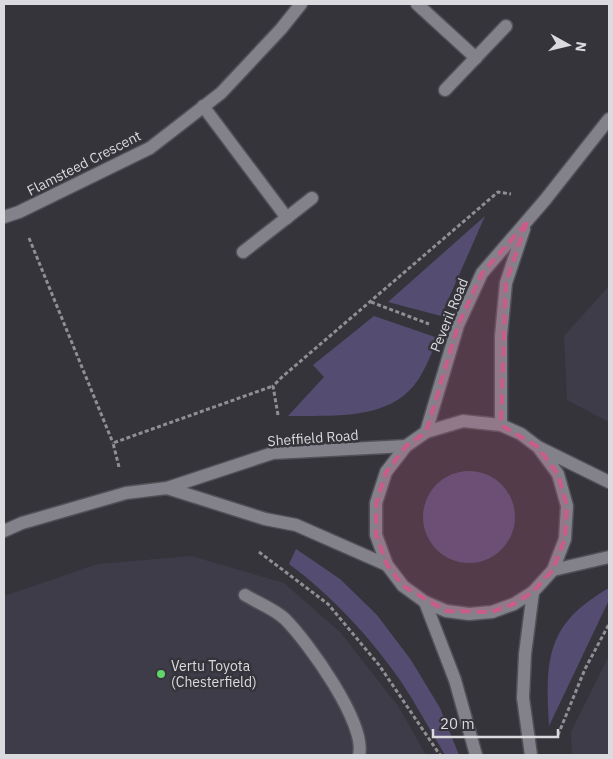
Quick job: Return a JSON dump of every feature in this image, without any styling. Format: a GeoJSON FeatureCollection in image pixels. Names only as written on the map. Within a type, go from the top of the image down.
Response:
{"type":"FeatureCollection","features":[{"type":"Feature","properties":{"kind":"main road","name":"Flamsteed Crescent"},"geometry":{"type":"LineString","coordinates":[[4,217],[19,212],[150,148],[220,93],[268,43],[301,4]]}},
{"type":"Feature","properties":{"kind":"main road"},"geometry":{"type":"LineString","coordinates":[[417,4],[476,58]]}},
{"type":"Feature","properties":{"kind":"main road"},"geometry":{"type":"LineString","coordinates":[[445,90],[506,26]]}},
{"type":"Feature","properties":{"kind":"main road"},"geometry":{"type":"LineString","coordinates":[[203,106],[287,218]]}},
{"type":"Feature","properties":{"kind":"main road","name":"Peveril Road"},"geometry":{"type":"LineString","coordinates":[[426,432],[458,325],[482,273],[545,200],[609,119]]}},
{"type":"Feature","properties":{"kind":"main road"},"geometry":{"type":"LineString","coordinates":[[243,252],[312,198]]}},
{"type":"Feature","properties":{"kind":"main road","name":"Peveril Road"},"geometry":{"type":"LineString","coordinates":[[501,425],[501,336],[506,283],[526,222]]}},
{"type":"Feature","properties":{"kind":"main road","name":"Sheffield Road"},"geometry":{"type":"LineString","coordinates":[[538,447],[558,474],[567,506],[565,539],[552,570],[533,592],[514,604],[492,612],[469,614],[446,611],[425,602],[403,586],[387,565],[376,535],[376,503],[386,472],[406,446],[426,432],[463,421],[501,425],[521,434],[538,447],[609,482]]}},
{"type":"Feature","properties":{"kind":"main road","name":"Sheffield Road"},"geometry":{"type":"LineString","coordinates":[[4,531],[126,493],[167,488],[273,453],[406,446]]}},
{"type":"Feature","properties":{"kind":"main road","name":"Sheffield Road"},"geometry":{"type":"LineString","coordinates":[[167,488],[265,519],[296,525],[387,565]]}},
{"type":"Feature","properties":{"kind":"main road"},"geometry":{"type":"LineString","coordinates":[[552,570],[609,557]]}},
{"type":"Feature","properties":{"kind":"main road"},"geometry":{"type":"LineString","coordinates":[[531,755],[523,698],[525,654],[533,592]]}},
{"type":"Feature","properties":{"kind":"main road"},"geometry":{"type":"LineString","coordinates":[[245,595],[284,618],[317,658],[338,691],[358,732],[361,748],[359,755]]}},
{"type":"Feature","properties":{"kind":"main road"},"geometry":{"type":"LineString","coordinates":[[425,602],[454,680],[476,755]]}},
{"type":"Feature","properties":{"kind":"path"},"geometry":{"type":"LineString","coordinates":[[113,444],[273,386],[498,192],[545,200]]}},
{"type":"Feature","properties":{"kind":"path"},"geometry":{"type":"LineString","coordinates":[[19,212],[113,444],[126,493]]}},
{"type":"Feature","properties":{"kind":"path"},"geometry":{"type":"LineString","coordinates":[[371,302],[438,327]]}},
{"type":"Feature","properties":{"kind":"path"},"geometry":{"type":"LineString","coordinates":[[273,386],[278,415]]}},
{"type":"Feature","properties":{"kind":"path"},"geometry":{"type":"LineString","coordinates":[[259,552],[328,604],[379,665],[440,755]]}},
{"type":"Feature","properties":{"kind":"path"},"geometry":{"type":"LineString","coordinates":[[556,738],[585,669],[609,624]]}},
{"type":"Feature","properties":{"kind":"highlighted area"},"geometry":{"type":"Polygon","coordinates":[[[527,222],[506,283],[501,425],[538,447],[558,474],[567,506],[565,539],[553,570],[533,592],[514,604],[492,612],[446,611],[403,586],[387,565],[376,535],[376,503],[386,472],[406,446],[426,432],[458,325],[482,273],[527,222]]]}},
{"type":"Feature","properties":{"kind":"shaded area"},"geometry":{"type":"Polygon","coordinates":[[[485,216],[441,316],[388,302],[485,216]]]}},
{"type":"Feature","properties":{"kind":"shaded area"},"geometry":{"type":"Polygon","coordinates":[[[609,286],[609,422],[567,400],[564,336],[609,286]]]}},
{"type":"Feature","properties":{"kind":"shaded area"},"geometry":{"type":"Polygon","coordinates":[[[374,316],[438,338],[418,380],[406,394],[376,410],[341,415],[288,416],[324,377],[313,365],[374,316]]]}},
{"type":"Feature","properties":{"kind":"shaded area"},"geometry":{"type":"Polygon","coordinates":[[[469,471],[487,474],[502,484],[512,499],[515,517],[512,535],[502,550],[487,560],[469,563],[451,560],[436,550],[426,535],[423,517],[426,499],[436,484],[451,474],[469,471]]]}},
{"type":"Feature","properties":{"kind":"shaded area"},"geometry":{"type":"Polygon","coordinates":[[[296,549],[340,579],[377,615],[411,660],[440,708],[459,755],[445,755],[406,689],[376,648],[335,603],[289,564],[296,549]]]}},
{"type":"Feature","properties":{"kind":"shaded area"},"geometry":{"type":"Polygon","coordinates":[[[191,556],[284,583],[340,632],[398,706],[426,755],[4,755],[4,596],[98,564],[191,556]]]}},
{"type":"Feature","properties":{"kind":"shaded area"},"geometry":{"type":"Polygon","coordinates":[[[609,588],[609,600],[549,726],[548,681],[554,645],[561,630],[572,615],[609,588]]]}},
{"type":"Feature","properties":{"kind":"shaded area"},"geometry":{"type":"Polygon","coordinates":[[[609,656],[609,755],[572,755],[571,732],[609,656]]]}},
{"type":"Feature","properties":{"kind":"place","name":"Vertu Toyota (Chesterfield)"},"geometry":{"type":"Point","coordinates":[161,674]}}]}
